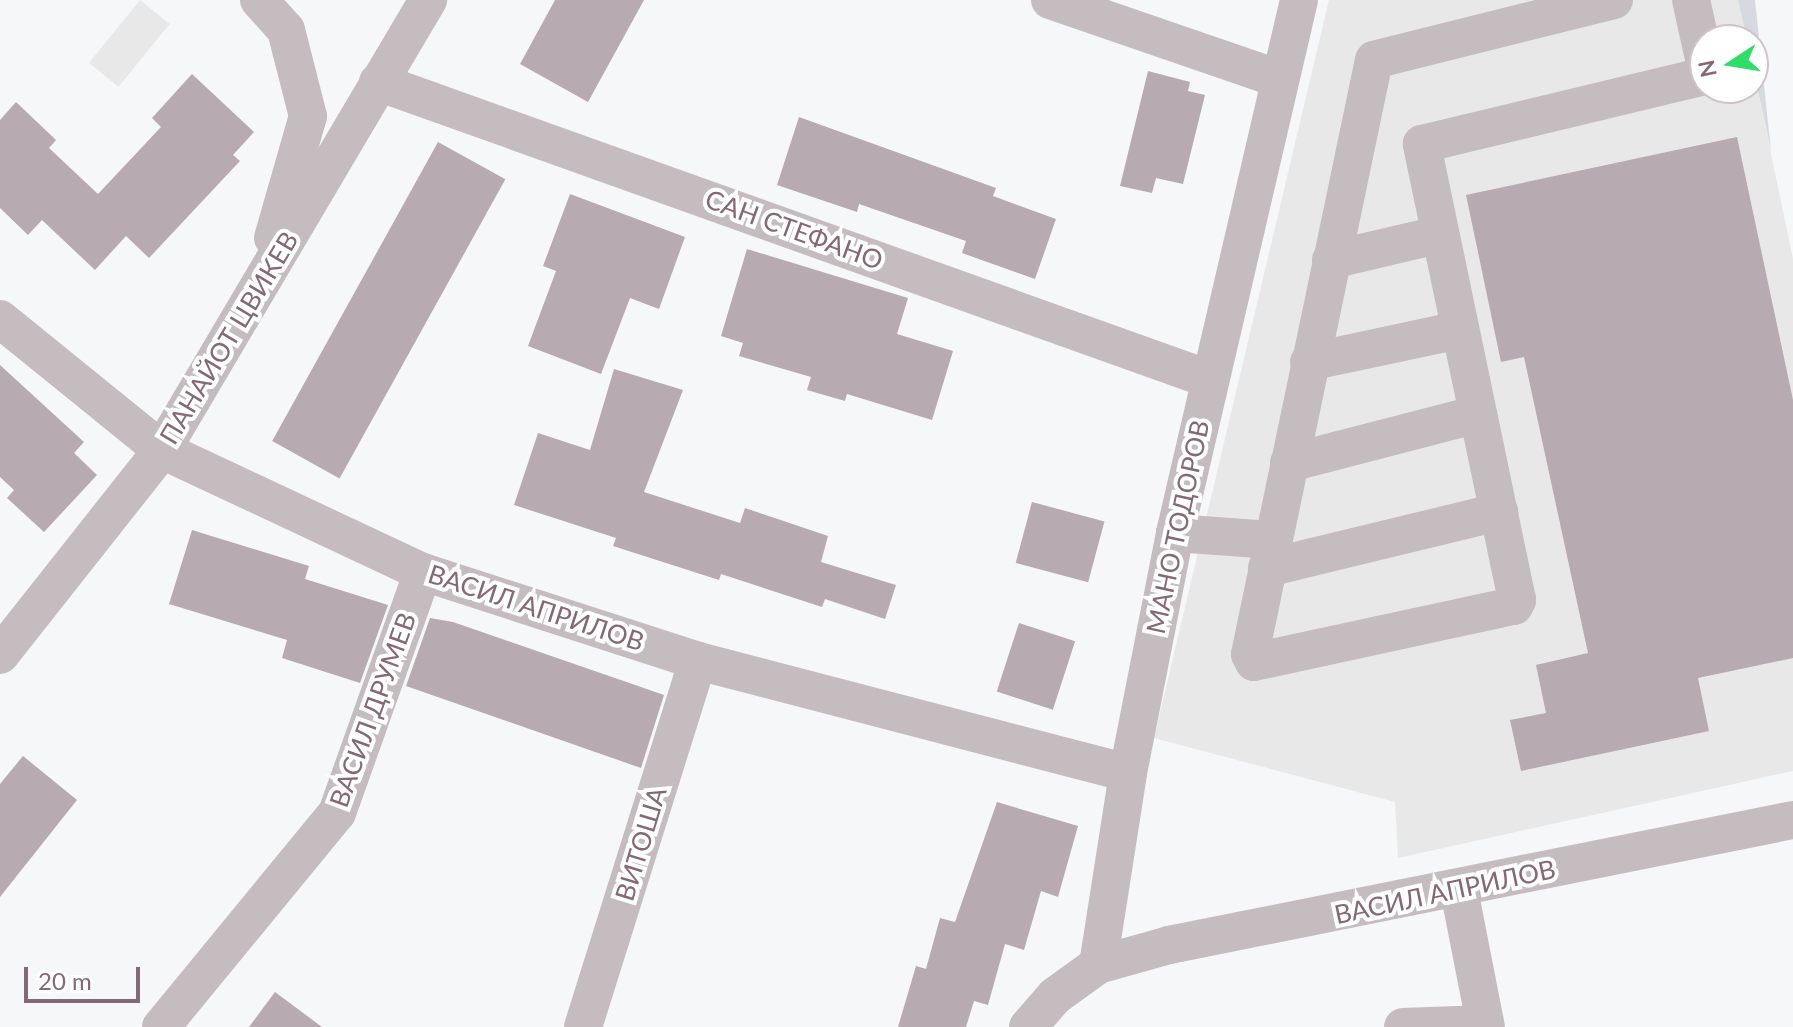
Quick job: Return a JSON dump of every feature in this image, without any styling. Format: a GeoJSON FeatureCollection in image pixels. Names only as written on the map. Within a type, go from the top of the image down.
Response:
{"type":"FeatureCollection","features":[{"type":"Feature","properties":{"kind":"street"},"geometry":{"type":"LineString","coordinates":[[256,299],[308,116],[286,30],[259,0]]}},
{"type":"Feature","properties":{"kind":"street","name":"ПАНАЙОТ ЦВИКЕВ"},"geometry":{"type":"LineString","coordinates":[[0,655],[162,450],[256,299],[378,82],[428,0]]}},
{"type":"Feature","properties":{"kind":"street"},"geometry":{"type":"LineString","coordinates":[[1050,0],[1279,79]]}},
{"type":"Feature","properties":{"kind":"street","name":"МАНО ТОДОРОВ"},"geometry":{"type":"LineString","coordinates":[[1098,965],[1128,773],[1175,533],[1299,0]]}},
{"type":"Feature","properties":{"kind":"street"},"geometry":{"type":"LineString","coordinates":[[1614,0],[1374,60],[1250,654],[1262,664],[1514,606],[1517,592],[1438,235],[1422,144],[1689,80]]}},
{"type":"Feature","properties":{"kind":"street"},"geometry":{"type":"LineString","coordinates":[[1691,0],[1696,24]]}},
{"type":"Feature","properties":{"kind":"street","name":"САН СТЕФАНО"},"geometry":{"type":"LineString","coordinates":[[378,82],[1209,379]]}},
{"type":"Feature","properties":{"kind":"street"},"geometry":{"type":"LineString","coordinates":[[1331,260],[1438,235]]}},
{"type":"Feature","properties":{"kind":"street","name":"ВАСИЛ АПРИЛОВ"},"geometry":{"type":"LineString","coordinates":[[0,319],[162,450],[423,572],[698,661],[1128,773]]}},
{"type":"Feature","properties":{"kind":"street"},"geometry":{"type":"LineString","coordinates":[[1309,362],[1459,330]]}},
{"type":"Feature","properties":{"kind":"street"},"geometry":{"type":"LineString","coordinates":[[1289,463],[1478,414]]}},
{"type":"Feature","properties":{"kind":"street"},"geometry":{"type":"LineString","coordinates":[[1175,533],[1270,554],[1499,512]]}},
{"type":"Feature","properties":{"kind":"street","name":"ВАСИЛ ДРУМЕВ"},"geometry":{"type":"LineString","coordinates":[[161,1027],[337,813],[423,572]]}},
{"type":"Feature","properties":{"kind":"street","name":"ВИТОША"},"geometry":{"type":"LineString","coordinates":[[583,1027],[698,661]]}},
{"type":"Feature","properties":{"kind":"street","name":"ВАСИЛ АПРИЛОВ"},"geometry":{"type":"LineString","coordinates":[[1098,965],[1169,945],[1459,890],[1793,820]]}},
{"type":"Feature","properties":{"kind":"street"},"geometry":{"type":"LineString","coordinates":[[1403,1027],[1486,1025],[1459,890]]}},
{"type":"Feature","properties":{"kind":"street"},"geometry":{"type":"LineString","coordinates":[[1028,1027],[1055,996],[1098,965]]}},
{"type":"Feature","properties":{"kind":"shaded area"},"geometry":{"type":"Polygon","coordinates":[[[140,0],[170,24],[119,87],[89,63],[140,0]]]}},
{"type":"Feature","properties":{"kind":"shaded area"},"geometry":{"type":"Polygon","coordinates":[[[1329,0],[1738,0],[1743,24],[1689,24],[1689,104],[1761,104],[1793,259],[1793,771],[1398,858],[1395,802],[1154,738],[1329,0]]]}},
{"type":"Feature","properties":{"kind":"shaded area"},"geometry":{"type":"Polygon","coordinates":[[[1738,0],[1755,0],[1758,24],[1743,24],[1738,0]]]}},
{"type":"Feature","properties":{"kind":"shaded area"},"geometry":{"type":"Polygon","coordinates":[[[1761,104],[1766,104],[1771,151],[1761,104]]]}},
{"type":"Feature","properties":{"kind":"building"},"geometry":{"type":"Polygon","coordinates":[[[555,0],[644,0],[588,102],[520,64],[555,0]]]}},
{"type":"Feature","properties":{"kind":"building"},"geometry":{"type":"Polygon","coordinates":[[[1148,71],[1190,82],[1188,91],[1205,95],[1183,184],[1156,178],[1152,193],[1120,186],[1148,71]]]}},
{"type":"Feature","properties":{"kind":"building"},"geometry":{"type":"Polygon","coordinates":[[[192,74],[254,132],[233,155],[240,161],[149,258],[126,236],[95,270],[42,220],[28,235],[0,208],[0,120],[16,102],[56,140],[49,148],[98,194],[161,127],[152,118],[192,74]]]}},
{"type":"Feature","properties":{"kind":"building"},"geometry":{"type":"Polygon","coordinates":[[[799,117],[996,188],[993,196],[1056,219],[1035,279],[962,253],[966,241],[859,204],[857,212],[777,185],[799,117]]]}},
{"type":"Feature","properties":{"kind":"building"},"geometry":{"type":"Polygon","coordinates":[[[1737,137],[1793,400],[1793,658],[1698,678],[1709,731],[1521,771],[1510,720],[1546,713],[1536,665],[1588,653],[1524,357],[1501,362],[1466,195],[1737,137]]]}},
{"type":"Feature","properties":{"kind":"building"},"geometry":{"type":"Polygon","coordinates":[[[438,142],[505,179],[340,478],[272,441],[438,142]]]}},
{"type":"Feature","properties":{"kind":"building"},"geometry":{"type":"Polygon","coordinates":[[[570,194],[685,237],[659,309],[630,298],[601,374],[528,346],[556,271],[543,266],[570,194]]]}},
{"type":"Feature","properties":{"kind":"building"},"geometry":{"type":"Polygon","coordinates":[[[747,249],[908,298],[897,334],[953,351],[932,420],[847,394],[845,401],[807,390],[811,377],[739,356],[743,343],[721,336],[747,249]]]}},
{"type":"Feature","properties":{"kind":"building"},"geometry":{"type":"Polygon","coordinates":[[[0,365],[84,442],[74,453],[97,475],[44,532],[7,498],[14,490],[0,477],[0,365]]]}},
{"type":"Feature","properties":{"kind":"building"},"geometry":{"type":"Polygon","coordinates":[[[614,369],[683,390],[644,492],[740,523],[745,508],[828,536],[821,562],[896,585],[885,619],[825,599],[822,607],[721,574],[719,580],[613,546],[616,538],[514,505],[538,433],[590,450],[614,369]]]}},
{"type":"Feature","properties":{"kind":"building"},"geometry":{"type":"Polygon","coordinates":[[[1032,502],[1104,521],[1088,582],[1016,563],[1032,502]]]}},
{"type":"Feature","properties":{"kind":"building"},"geometry":{"type":"Polygon","coordinates":[[[192,530],[309,566],[305,579],[388,605],[360,683],[282,658],[287,640],[169,604],[192,530]]]}},
{"type":"Feature","properties":{"kind":"building"},"geometry":{"type":"Polygon","coordinates":[[[430,618],[453,622],[664,695],[641,768],[406,686],[430,618]]]}},
{"type":"Feature","properties":{"kind":"building"},"geometry":{"type":"Polygon","coordinates":[[[1019,623],[1075,641],[1053,710],[997,691],[1019,623]]]}},
{"type":"Feature","properties":{"kind":"building"},"geometry":{"type":"Polygon","coordinates":[[[23,756],[77,800],[0,897],[0,784],[23,756]]]}},
{"type":"Feature","properties":{"kind":"building"},"geometry":{"type":"Polygon","coordinates":[[[997,802],[1078,826],[1058,897],[1041,891],[1024,950],[1005,944],[988,1005],[974,1001],[966,1027],[898,1027],[916,966],[926,969],[940,918],[955,922],[997,802]]]}},
{"type":"Feature","properties":{"kind":"building"},"geometry":{"type":"Polygon","coordinates":[[[275,992],[322,1027],[249,1027],[275,992]]]}}]}
